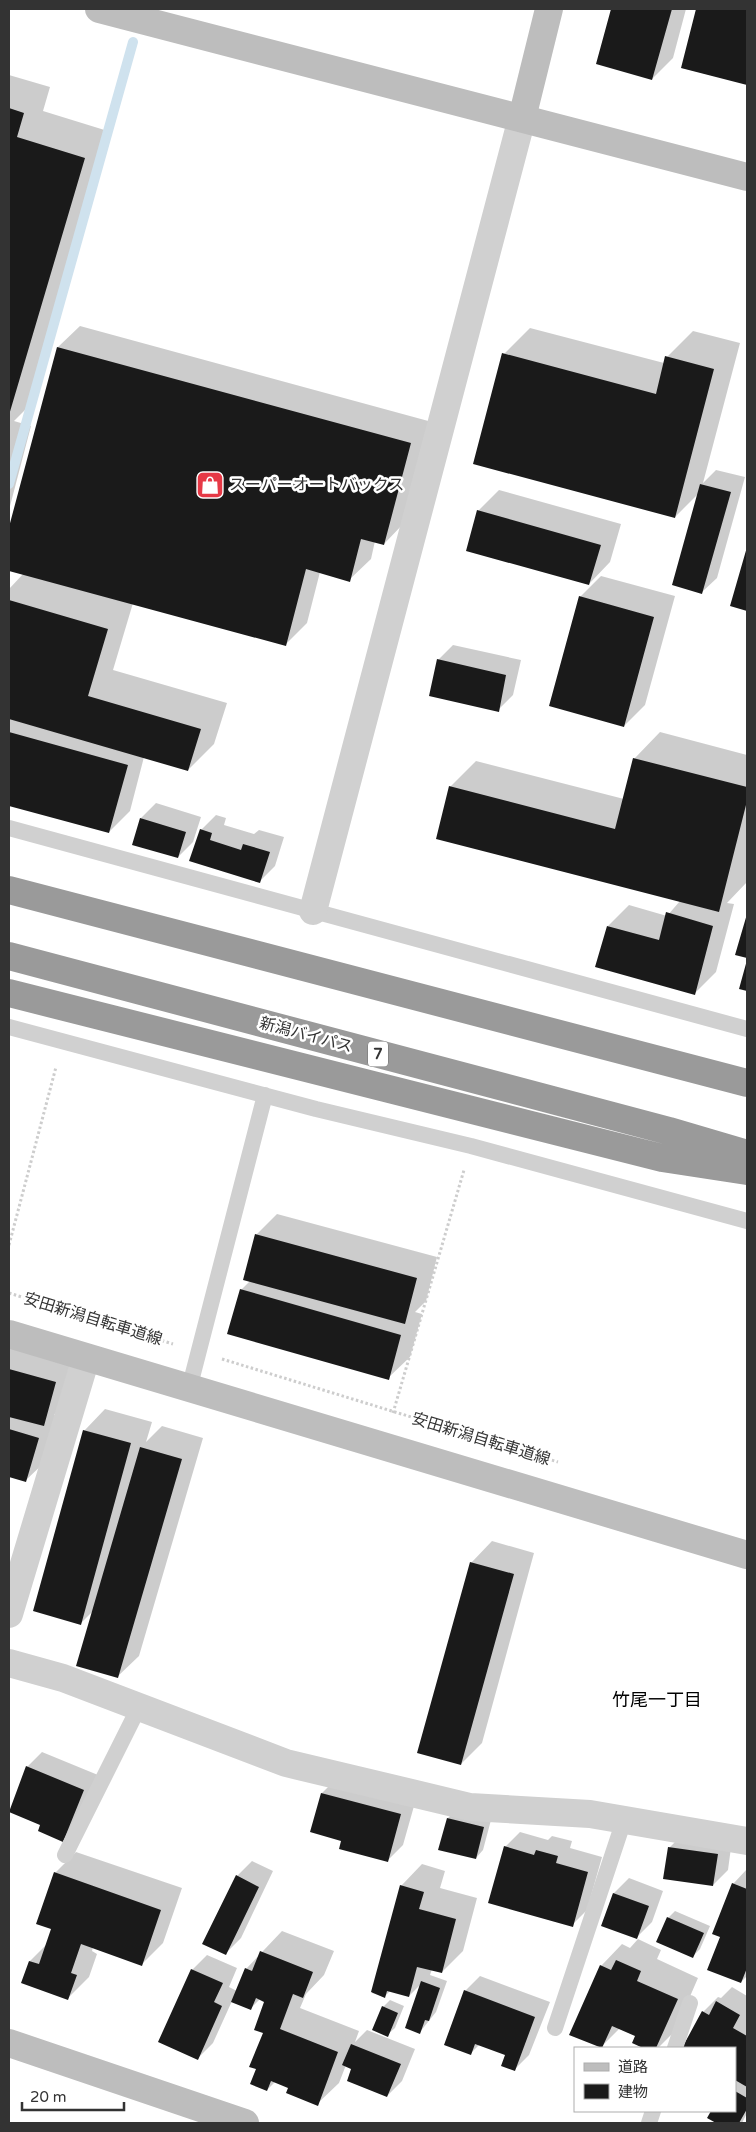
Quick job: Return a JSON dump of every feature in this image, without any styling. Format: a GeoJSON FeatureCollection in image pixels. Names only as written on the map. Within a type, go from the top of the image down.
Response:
{"type":"FeatureCollection","features":[{"type":"Feature","properties":{"kind":"highway"},"geometry":{"type":"LineString","coordinates":[[9,872],[157,927]]}},
{"type":"Feature","properties":{"kind":"highway"},"geometry":{"type":"LineString","coordinates":[[9,890],[157,927],[747,1083]]}},
{"type":"Feature","properties":{"kind":"highway","name":"新潟バイパス"},"geometry":{"type":"LineString","coordinates":[[9,956],[669,1131],[747,1154]]}},
{"type":"Feature","properties":{"kind":"highway"},"geometry":{"type":"LineString","coordinates":[[9,993],[662,1158],[747,1171]]}},
{"type":"Feature","properties":{"kind":"street"},"geometry":{"type":"LineString","coordinates":[[99,9],[747,177]]}},
{"type":"Feature","properties":{"kind":"street"},"geometry":{"type":"LineString","coordinates":[[313,911],[549,9]]}},
{"type":"Feature","properties":{"kind":"street"},"geometry":{"type":"LineString","coordinates":[[9,1334],[384,1448],[747,1555]]}},
{"type":"Feature","properties":{"kind":"street"},"geometry":{"type":"LineString","coordinates":[[9,1614],[86,1358]]}},
{"type":"Feature","properties":{"kind":"street"},"geometry":{"type":"LineString","coordinates":[[9,1664],[63,1678],[286,1763],[470,1807],[590,1814],[747,1841]]}},
{"type":"Feature","properties":{"kind":"street"},"geometry":{"type":"LineString","coordinates":[[9,2043],[245,2123]]}},
{"type":"Feature","properties":{"kind":"lane"},"geometry":{"type":"LineString","coordinates":[[9,828],[747,1029]]}},
{"type":"Feature","properties":{"kind":"lane"},"geometry":{"type":"LineString","coordinates":[[9,1027],[265,1095],[471,1146],[747,1221]]}},
{"type":"Feature","properties":{"kind":"lane"},"geometry":{"type":"LineString","coordinates":[[189,1389],[265,1095]]}},
{"type":"Feature","properties":{"kind":"lane"},"geometry":{"type":"LineString","coordinates":[[65,1854],[139,1707]]}},
{"type":"Feature","properties":{"kind":"lane"},"geometry":{"type":"LineString","coordinates":[[555,2028],[624,1820]]}},
{"type":"Feature","properties":{"kind":"lane"},"geometry":{"type":"LineString","coordinates":[[674,2047],[690,2004]]}},
{"type":"Feature","properties":{"kind":"path"},"geometry":{"type":"LineString","coordinates":[[9,1245],[63,1041]]}},
{"type":"Feature","properties":{"kind":"path"},"geometry":{"type":"LineString","coordinates":[[384,1448],[471,1146]]}},
{"type":"Feature","properties":{"kind":"path","name":"安田新潟自転車道線"},"geometry":{"type":"LineString","coordinates":[[9,1294],[178,1346]]}},
{"type":"Feature","properties":{"kind":"path","name":"安田新潟自転車道線"},"geometry":{"type":"LineString","coordinates":[[214,1356],[561,1463]]}},
{"type":"Feature","properties":{"kind":"building"},"geometry":{"type":"Polygon","coordinates":[[[611,9],[672,9],[652,80],[596,64],[611,9]]]}},
{"type":"Feature","properties":{"kind":"building"},"geometry":{"type":"Polygon","coordinates":[[[696,9],[747,9],[747,85],[681,68],[696,9]]]}},
{"type":"Feature","properties":{"kind":"building"},"geometry":{"type":"Polygon","coordinates":[[[9,108],[24,113],[17,137],[85,158],[9,415],[9,108]]]}},
{"type":"Feature","properties":{"kind":"building","name":"スーパーオートバックス"},"geometry":{"type":"Polygon","coordinates":[[[57,347],[411,443],[384,545],[361,539],[350,582],[306,569],[286,646],[9,571],[9,527],[57,347]]]}},
{"type":"Feature","properties":{"kind":"building"},"geometry":{"type":"Polygon","coordinates":[[[502,353],[656,394],[665,356],[714,369],[675,518],[473,464],[502,353]]]}},
{"type":"Feature","properties":{"kind":"building"},"geometry":{"type":"Polygon","coordinates":[[[700,484],[731,492],[702,594],[672,585],[700,484]]]}},
{"type":"Feature","properties":{"kind":"building"},"geometry":{"type":"Polygon","coordinates":[[[477,510],[601,545],[589,585],[466,551],[477,510]]]}},
{"type":"Feature","properties":{"kind":"building"},"geometry":{"type":"Polygon","coordinates":[[[747,547],[747,611],[730,606],[747,547]]]}},
{"type":"Feature","properties":{"kind":"building"},"geometry":{"type":"Polygon","coordinates":[[[579,596],[654,617],[624,727],[549,706],[579,596]]]}},
{"type":"Feature","properties":{"kind":"building"},"geometry":{"type":"Polygon","coordinates":[[[9,600],[108,629],[88,696],[201,729],[188,771],[9,719],[9,600]]]}},
{"type":"Feature","properties":{"kind":"building"},"geometry":{"type":"Polygon","coordinates":[[[437,659],[506,675],[499,712],[429,696],[437,659]]]}},
{"type":"Feature","properties":{"kind":"building"},"geometry":{"type":"Polygon","coordinates":[[[9,732],[128,765],[109,833],[9,806],[9,732]]]}},
{"type":"Feature","properties":{"kind":"building"},"geometry":{"type":"Polygon","coordinates":[[[633,758],[747,787],[747,801],[719,912],[436,839],[449,786],[615,829],[633,758]]]}},
{"type":"Feature","properties":{"kind":"building"},"geometry":{"type":"Polygon","coordinates":[[[140,818],[186,832],[178,858],[132,845],[140,818]]]}},
{"type":"Feature","properties":{"kind":"building"},"geometry":{"type":"Polygon","coordinates":[[[200,829],[212,833],[210,840],[241,850],[243,844],[270,852],[260,883],[189,861],[200,829]]]}},
{"type":"Feature","properties":{"kind":"building"},"geometry":{"type":"Polygon","coordinates":[[[666,912],[713,926],[695,995],[595,967],[607,926],[659,940],[666,912]]]}},
{"type":"Feature","properties":{"kind":"building"},"geometry":{"type":"Polygon","coordinates":[[[747,914],[747,958],[735,955],[747,914]]]}},
{"type":"Feature","properties":{"kind":"building"},"geometry":{"type":"Polygon","coordinates":[[[747,960],[747,991],[739,989],[747,960]]]}},
{"type":"Feature","properties":{"kind":"building"},"geometry":{"type":"Polygon","coordinates":[[[255,1234],[417,1278],[405,1324],[243,1280],[255,1234]]]}},
{"type":"Feature","properties":{"kind":"building"},"geometry":{"type":"Polygon","coordinates":[[[240,1289],[401,1335],[389,1380],[227,1334],[240,1289]]]}},
{"type":"Feature","properties":{"kind":"building"},"geometry":{"type":"Polygon","coordinates":[[[9,1369],[56,1382],[44,1426],[9,1417],[9,1369]]]}},
{"type":"Feature","properties":{"kind":"building"},"geometry":{"type":"Polygon","coordinates":[[[9,1429],[39,1438],[26,1482],[9,1477],[9,1429]]]}},
{"type":"Feature","properties":{"kind":"building"},"geometry":{"type":"Polygon","coordinates":[[[83,1430],[131,1443],[81,1625],[33,1611],[83,1430]]]}},
{"type":"Feature","properties":{"kind":"building"},"geometry":{"type":"Polygon","coordinates":[[[140,1447],[182,1459],[118,1678],[76,1666],[140,1447]]]}},
{"type":"Feature","properties":{"kind":"building"},"geometry":{"type":"Polygon","coordinates":[[[470,1562],[514,1574],[461,1765],[417,1753],[470,1562]]]}},
{"type":"Feature","properties":{"kind":"building"},"geometry":{"type":"Polygon","coordinates":[[[26,1766],[84,1790],[63,1842],[38,1831],[40,1825],[9,1812],[26,1766]]]}},
{"type":"Feature","properties":{"kind":"building"},"geometry":{"type":"Polygon","coordinates":[[[321,1793],[401,1814],[388,1862],[339,1849],[341,1841],[310,1832],[321,1793]]]}},
{"type":"Feature","properties":{"kind":"building"},"geometry":{"type":"Polygon","coordinates":[[[447,1818],[484,1827],[476,1859],[438,1850],[447,1818]]]}},
{"type":"Feature","properties":{"kind":"building"},"geometry":{"type":"Polygon","coordinates":[[[504,1846],[534,1855],[536,1850],[558,1856],[556,1863],[588,1872],[573,1927],[488,1903],[504,1846]]]}},
{"type":"Feature","properties":{"kind":"building"},"geometry":{"type":"Polygon","coordinates":[[[668,1847],[718,1854],[713,1886],[663,1879],[668,1847]]]}},
{"type":"Feature","properties":{"kind":"building"},"geometry":{"type":"Polygon","coordinates":[[[54,1872],[161,1910],[142,1966],[81,1944],[71,1973],[77,1975],[68,2000],[21,1983],[29,1961],[39,1964],[51,1929],[36,1924],[54,1872]]]}},
{"type":"Feature","properties":{"kind":"building"},"geometry":{"type":"Polygon","coordinates":[[[236,1875],[259,1887],[226,1955],[202,1944],[236,1875]]]}},
{"type":"Feature","properties":{"kind":"building"},"geometry":{"type":"Polygon","coordinates":[[[732,1883],[747,1889],[747,1968],[741,1983],[707,1970],[720,1937],[712,1934],[732,1883]]]}},
{"type":"Feature","properties":{"kind":"building"},"geometry":{"type":"Polygon","coordinates":[[[400,1885],[424,1892],[419,1909],[456,1919],[442,1973],[417,1967],[409,1997],[387,1991],[385,1998],[371,1992],[400,1885]]]}},
{"type":"Feature","properties":{"kind":"building"},"geometry":{"type":"Polygon","coordinates":[[[613,1893],[649,1906],[637,1939],[601,1926],[613,1893]]]}},
{"type":"Feature","properties":{"kind":"building"},"geometry":{"type":"Polygon","coordinates":[[[667,1917],[704,1933],[693,1958],[656,1942],[667,1917]]]}},
{"type":"Feature","properties":{"kind":"building"},"geometry":{"type":"Polygon","coordinates":[[[260,1951],[313,1972],[303,1998],[293,1994],[280,2029],[338,2052],[318,2106],[286,2093],[288,2088],[271,2081],[267,2091],[250,2084],[256,2069],[249,2067],[263,2033],[254,2030],[264,2002],[256,1998],[251,2010],[231,2002],[245,1968],[252,1971],[260,1951]]]}},
{"type":"Feature","properties":{"kind":"building"},"geometry":{"type":"Polygon","coordinates":[[[616,1960],[641,1971],[637,1981],[678,1999],[656,2047],[641,2047],[632,2043],[635,2036],[612,2026],[602,2047],[569,2035],[600,1965],[611,1970],[616,1960]]]}},
{"type":"Feature","properties":{"kind":"building"},"geometry":{"type":"Polygon","coordinates":[[[191,1969],[223,1983],[214,2002],[222,2006],[198,2060],[158,2042],[191,1969]]]}},
{"type":"Feature","properties":{"kind":"building"},"geometry":{"type":"Polygon","coordinates":[[[421,1981],[440,1988],[429,2021],[425,2020],[420,2034],[405,2028],[421,1981]]]}},
{"type":"Feature","properties":{"kind":"building"},"geometry":{"type":"Polygon","coordinates":[[[464,1990],[535,2017],[515,2071],[501,2066],[505,2055],[475,2044],[471,2055],[444,2045],[464,1990]]]}},
{"type":"Feature","properties":{"kind":"building"},"geometry":{"type":"Polygon","coordinates":[[[716,2001],[740,2015],[733,2028],[747,2036],[747,2087],[736,2081],[736,2047],[683,2047],[702,2011],[709,2015],[716,2001]]]}},
{"type":"Feature","properties":{"kind":"building"},"geometry":{"type":"Polygon","coordinates":[[[382,2006],[398,2013],[388,2037],[372,2030],[382,2006]]]}},
{"type":"Feature","properties":{"kind":"building"},"geometry":{"type":"Polygon","coordinates":[[[351,2044],[401,2064],[387,2097],[347,2081],[351,2069],[342,2065],[351,2044]]]}},
{"type":"Feature","properties":{"kind":"building"},"geometry":{"type":"Polygon","coordinates":[[[736,2092],[747,2098],[747,2109],[739,2123],[716,2123],[707,2118],[710,2112],[736,2112],[736,2092]]]}},
{"type":"Feature","properties":{"kind":"waterway"},"geometry":{"type":"LineString","coordinates":[[9,484],[133,42]]}},
{"type":"Feature","properties":{"kind":"place","name":"スーパーオートバックス"},"geometry":{"type":"Point","coordinates":[210,485]}},
{"type":"Feature","properties":{"kind":"district","name":"竹尾一丁目"},"geometry":{"type":"Point","coordinates":[657,1700]}}]}
